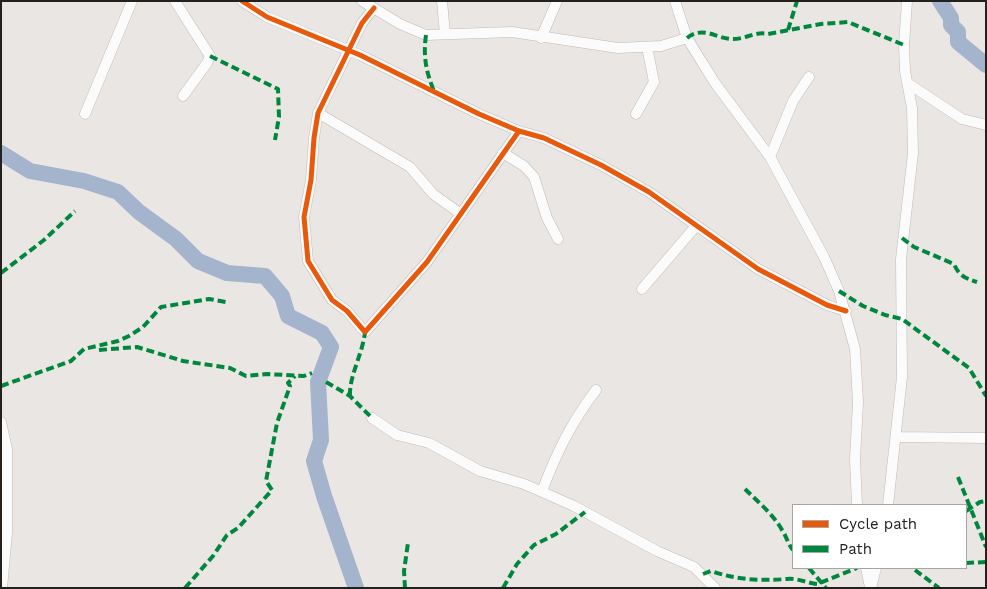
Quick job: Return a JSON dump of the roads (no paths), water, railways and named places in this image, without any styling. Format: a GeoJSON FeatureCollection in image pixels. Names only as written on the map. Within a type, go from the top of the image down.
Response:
{"type":"FeatureCollection","features":[{"type":"Feature","properties":{"kind":"street"},"geometry":{"type":"LineString","coordinates":[[86,114],[132,1]]}},
{"type":"Feature","properties":{"kind":"street"},"geometry":{"type":"LineString","coordinates":[[175,1],[210,56],[183,96]]}},
{"type":"Feature","properties":{"kind":"street"},"geometry":{"type":"LineString","coordinates":[[242,1],[266,18],[348,51],[445,98],[519,131],[544,138],[601,165],[649,192],[758,269],[827,305],[846,311]]}},
{"type":"Feature","properties":{"kind":"street"},"geometry":{"type":"LineString","coordinates":[[362,1],[426,36],[512,32],[541,38],[618,48],[661,46],[687,38]]}},
{"type":"Feature","properties":{"kind":"street"},"geometry":{"type":"LineString","coordinates":[[442,1],[445,34]]}},
{"type":"Feature","properties":{"kind":"street"},"geometry":{"type":"LineString","coordinates":[[541,38],[557,1]]}},
{"type":"Feature","properties":{"kind":"street"},"geometry":{"type":"LineString","coordinates":[[675,1],[687,38],[715,84],[770,157],[824,257],[846,311],[855,349],[858,384],[855,459],[857,504]]}},
{"type":"Feature","properties":{"kind":"street"},"geometry":{"type":"LineString","coordinates":[[888,504],[897,437],[903,360],[901,259],[913,153],[909,84],[905,71],[904,45],[907,1]]}},
{"type":"Feature","properties":{"kind":"street"},"geometry":{"type":"LineString","coordinates":[[374,8],[362,22],[318,114],[311,180],[304,217],[308,262],[332,300],[347,311],[365,332],[427,262],[519,131]]}},
{"type":"Feature","properties":{"kind":"street"},"geometry":{"type":"LineString","coordinates":[[636,114],[654,82],[647,47]]}},
{"type":"Feature","properties":{"kind":"street"},"geometry":{"type":"LineString","coordinates":[[770,157],[793,101],[809,77]]}},
{"type":"Feature","properties":{"kind":"street"},"geometry":{"type":"LineString","coordinates":[[909,84],[962,118],[986,125]]}},
{"type":"Feature","properties":{"kind":"street"},"geometry":{"type":"LineString","coordinates":[[318,114],[410,167],[433,194],[461,214]]}},
{"type":"Feature","properties":{"kind":"street"},"geometry":{"type":"LineString","coordinates":[[503,153],[524,166],[534,177],[547,218],[558,239]]}},
{"type":"Feature","properties":{"kind":"street"},"geometry":{"type":"LineString","coordinates":[[642,289],[696,226]]}},
{"type":"Feature","properties":{"kind":"street"},"geometry":{"type":"LineString","coordinates":[[542,491],[562,442],[574,420],[596,390]]}},
{"type":"Feature","properties":{"kind":"street"},"geometry":{"type":"LineString","coordinates":[[372,418],[396,435],[429,443],[480,471],[542,491],[574,506],[657,551],[688,564],[703,574],[715,588]]}},
{"type":"Feature","properties":{"kind":"street"},"geometry":{"type":"LineString","coordinates":[[1,422],[7,449],[7,533],[2,588]]}},
{"type":"Feature","properties":{"kind":"street"},"geometry":{"type":"LineString","coordinates":[[897,437],[986,438]]}},
{"type":"Feature","properties":{"kind":"street"},"geometry":{"type":"LineString","coordinates":[[866,569],[870,588]]}},
{"type":"Feature","properties":{"kind":"street"},"geometry":{"type":"LineString","coordinates":[[870,588],[876,569]]}},
{"type":"Feature","properties":{"kind":"waterway"},"geometry":{"type":"LineString","coordinates":[[940,1],[951,18],[951,25],[958,32],[958,42],[986,65]]}},
{"type":"Feature","properties":{"kind":"waterway"},"geometry":{"type":"LineString","coordinates":[[1,153],[30,171],[84,181],[118,192],[139,212],[176,239],[198,261],[227,273],[265,276],[282,296],[288,316],[322,333],[331,347],[318,382],[321,440],[314,461],[356,588]]}}]}
